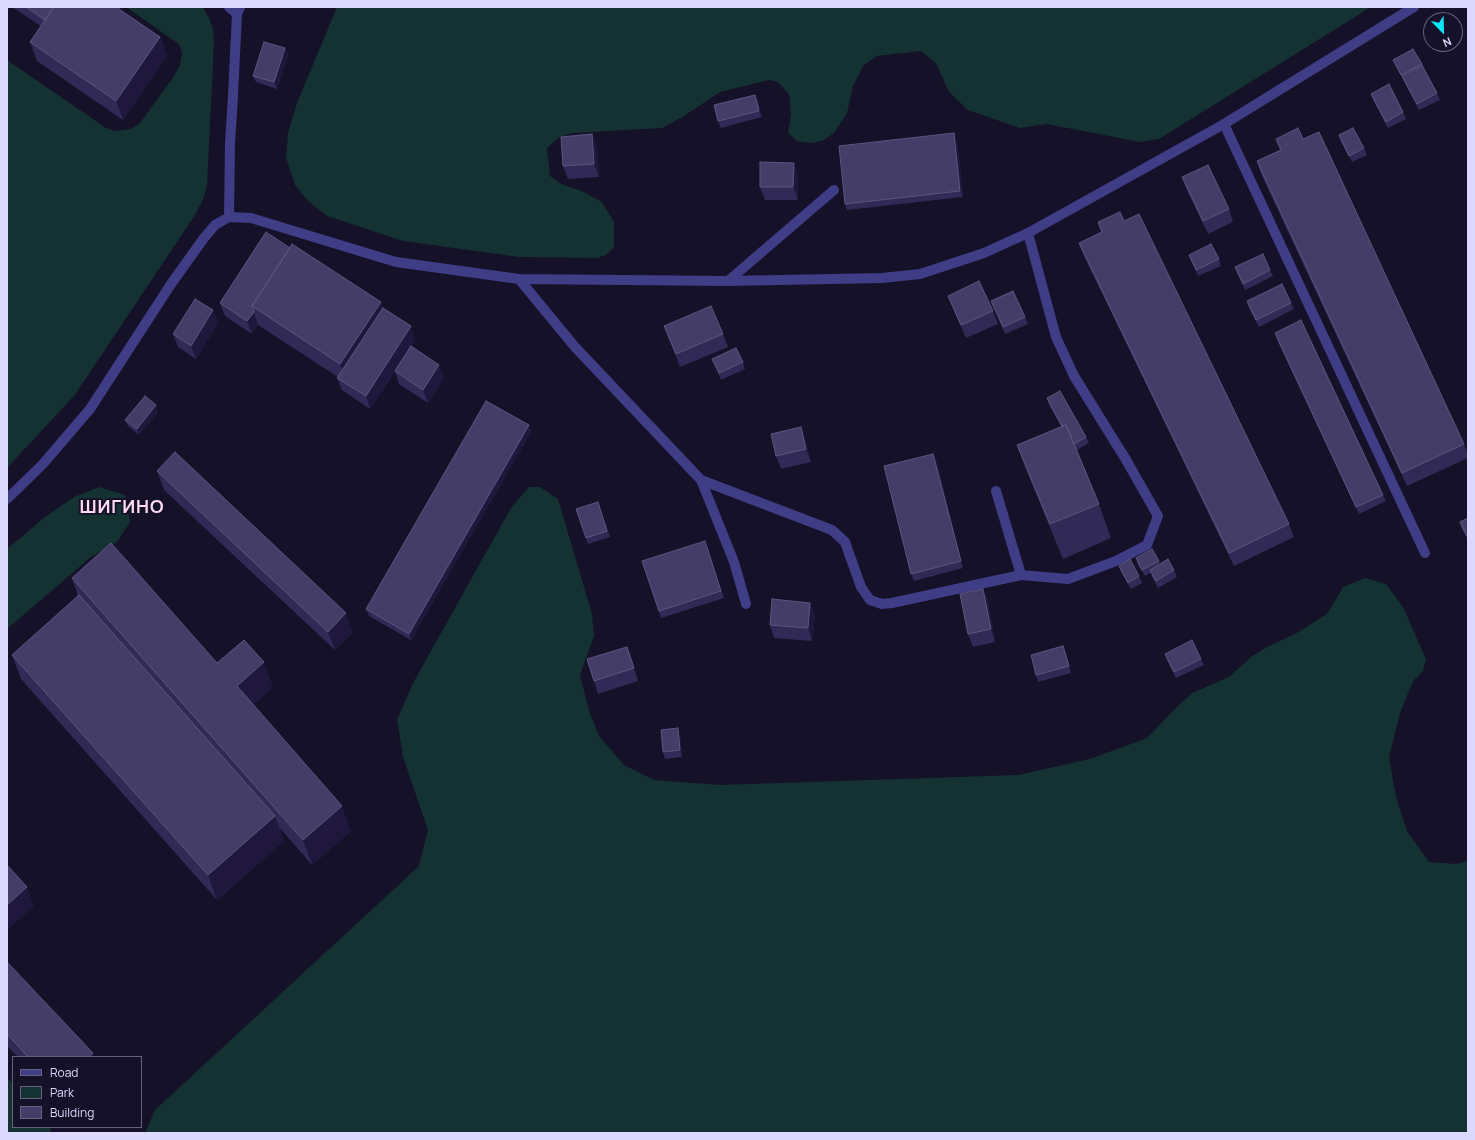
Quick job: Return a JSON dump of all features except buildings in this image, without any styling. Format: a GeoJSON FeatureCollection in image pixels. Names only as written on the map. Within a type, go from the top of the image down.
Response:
{"type":"FeatureCollection","features":[{"type":"Feature","properties":{"kind":"street"},"geometry":{"type":"LineString","coordinates":[[7,499],[43,464],[90,409],[171,284],[204,238],[215,225],[229,216],[251,218],[396,262],[519,279],[728,281],[882,278],[920,274],[984,253],[1028,233],[1224,124],[1414,7]]}},
{"type":"Feature","properties":{"kind":"street"},"geometry":{"type":"LineString","coordinates":[[229,216],[230,144],[234,96],[235,9]]}},
{"type":"Feature","properties":{"kind":"street"},"geometry":{"type":"LineString","coordinates":[[1224,124],[1425,553]]}},
{"type":"Feature","properties":{"kind":"street"},"geometry":{"type":"LineString","coordinates":[[728,281],[834,190]]}},
{"type":"Feature","properties":{"kind":"street"},"geometry":{"type":"LineString","coordinates":[[701,480],[832,530],[845,542],[861,587],[870,600],[882,604],[1021,575],[1068,579],[1116,561],[1147,545],[1158,516],[1125,458],[1074,376],[1056,337],[1028,233]]}},
{"type":"Feature","properties":{"kind":"street"},"geometry":{"type":"LineString","coordinates":[[519,279],[574,347],[701,480],[734,562],[746,604]]}},
{"type":"Feature","properties":{"kind":"street"},"geometry":{"type":"LineString","coordinates":[[996,491],[1021,575]]}},
{"type":"Feature","properties":{"kind":"green space"},"geometry":{"type":"Polygon","coordinates":[[[126,7],[203,7],[209,18],[213,29],[214,41],[207,185],[204,197],[195,215],[74,396],[7,468],[7,60],[106,128],[115,131],[131,129],[140,123],[174,76],[180,65],[182,53],[179,44],[126,7]]]}},
{"type":"Feature","properties":{"kind":"green space"},"geometry":{"type":"Polygon","coordinates":[[[337,7],[1371,7],[1159,139],[1140,142],[1047,124],[1020,128],[968,110],[949,92],[936,63],[921,51],[877,56],[864,65],[853,86],[847,113],[834,133],[824,140],[812,143],[797,141],[788,133],[791,114],[789,94],[778,82],[769,80],[720,92],[684,116],[662,128],[572,133],[558,138],[547,148],[550,176],[561,184],[582,191],[602,202],[614,222],[614,247],[606,255],[597,258],[519,257],[403,241],[327,216],[308,201],[295,185],[286,158],[288,133],[297,103],[337,7]]]}},
{"type":"Feature","properties":{"kind":"green space"},"geometry":{"type":"Polygon","coordinates":[[[99,487],[125,495],[130,522],[117,542],[91,557],[7,629],[7,549],[45,517],[74,497],[99,487]]]}},
{"type":"Feature","properties":{"kind":"green space"},"geometry":{"type":"Polygon","coordinates":[[[529,487],[540,487],[558,499],[592,614],[594,636],[580,675],[589,711],[599,736],[624,765],[654,780],[720,785],[1018,775],[1090,759],[1147,738],[1192,693],[1229,677],[1251,657],[1267,647],[1295,634],[1327,614],[1343,587],[1365,578],[1386,584],[1403,607],[1426,659],[1423,671],[1413,681],[1400,713],[1389,757],[1396,797],[1407,831],[1429,862],[1456,864],[1468,861],[1468,1133],[145,1133],[155,1110],[419,866],[428,830],[403,757],[397,720],[413,683],[511,508],[529,487]]]}},
{"type":"Feature","properties":{"kind":"green space"},"geometry":{"type":"Polygon","coordinates":[[[7,1077],[12,1083],[12,1128],[50,1128],[52,1133],[7,1133],[7,1077]]]}},
{"type":"Feature","properties":{"kind":"district","name":"ШИГИНО"},"geometry":{"type":"Point","coordinates":[122,508]}}]}
